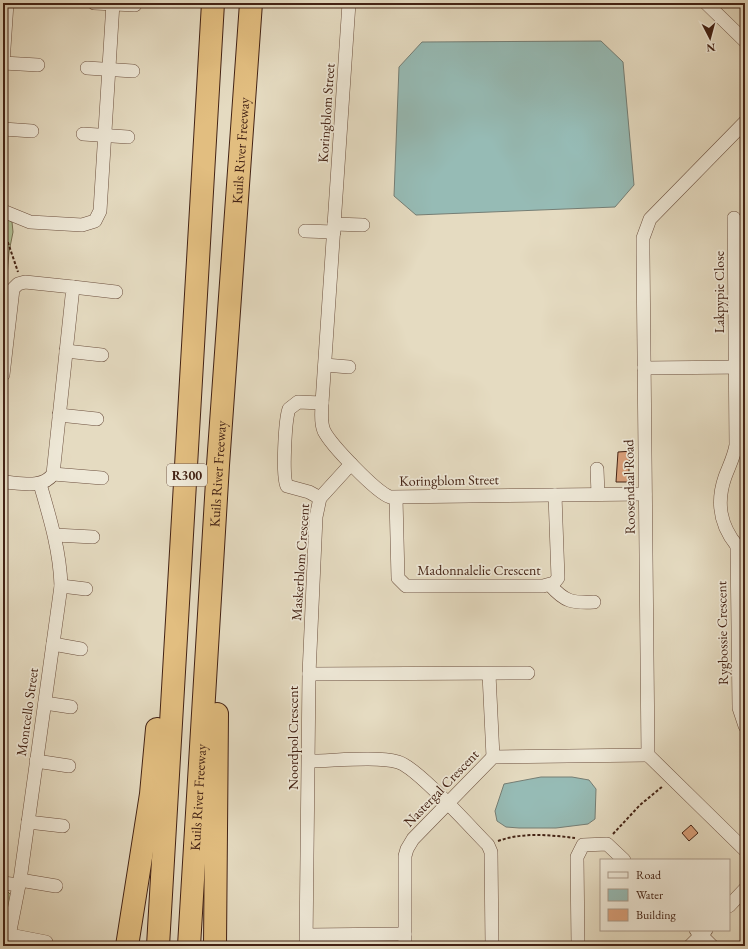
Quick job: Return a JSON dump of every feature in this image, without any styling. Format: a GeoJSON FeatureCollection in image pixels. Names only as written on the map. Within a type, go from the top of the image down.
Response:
{"type":"FeatureCollection","features":[{"type":"Feature","properties":{"kind":"highway","name":"R300"},"geometry":{"type":"LineString","coordinates":[[158,946],[213,3]]}},
{"type":"Feature","properties":{"kind":"highway","name":"Kuils River Freeway"},"geometry":{"type":"LineString","coordinates":[[189,946],[218,465],[251,3]]}},
{"type":"Feature","properties":{"kind":"highway"},"geometry":{"type":"LineString","coordinates":[[215,946],[218,666],[222,524],[218,465]]}},
{"type":"Feature","properties":{"kind":"highway"},"geometry":{"type":"LineString","coordinates":[[127,946],[151,794],[173,530],[185,494]]}},
{"type":"Feature","properties":{"kind":"street"},"geometry":{"type":"LineString","coordinates":[[7,3],[3,63],[38,65]]}},
{"type":"Feature","properties":{"kind":"street"},"geometry":{"type":"LineString","coordinates":[[94,3],[135,5]]}},
{"type":"Feature","properties":{"kind":"street","name":"Koringblom Street"},"geometry":{"type":"LineString","coordinates":[[349,3],[322,403],[322,420],[324,431],[351,464],[380,493],[396,498],[645,494]]}},
{"type":"Feature","properties":{"kind":"street"},"geometry":{"type":"LineString","coordinates":[[706,3],[745,41]]}},
{"type":"Feature","properties":{"kind":"street"},"geometry":{"type":"LineString","coordinates":[[3,211],[30,222],[82,225],[95,221],[100,211],[113,4]]}},
{"type":"Feature","properties":{"kind":"street"},"geometry":{"type":"LineString","coordinates":[[87,68],[133,70]]}},
{"type":"Feature","properties":{"kind":"street","name":"Roosendaal Road"},"geometry":{"type":"LineString","coordinates":[[648,755],[643,253],[646,227],[650,219],[745,122]]}},
{"type":"Feature","properties":{"kind":"street"},"geometry":{"type":"LineString","coordinates":[[3,129],[32,131]]}},
{"type":"Feature","properties":{"kind":"street"},"geometry":{"type":"LineString","coordinates":[[83,134],[128,137]]}},
{"type":"Feature","properties":{"kind":"street","name":"Lakpypie Close"},"geometry":{"type":"LineString","coordinates":[[734,218],[740,367],[736,445],[733,458],[722,487],[721,510],[723,526],[741,546]]}},
{"type":"Feature","properties":{"kind":"street"},"geometry":{"type":"LineString","coordinates":[[305,231],[363,225]]}},
{"type":"Feature","properties":{"kind":"street"},"geometry":{"type":"LineString","coordinates":[[3,375],[12,293],[16,286],[29,282],[116,292]]}},
{"type":"Feature","properties":{"kind":"street"},"geometry":{"type":"LineString","coordinates":[[3,482],[40,484],[48,481],[53,474],[73,287]]}},
{"type":"Feature","properties":{"kind":"street"},"geometry":{"type":"LineString","coordinates":[[66,351],[102,355]]}},
{"type":"Feature","properties":{"kind":"street"},"geometry":{"type":"LineString","coordinates":[[325,365],[349,367]]}},
{"type":"Feature","properties":{"kind":"street"},"geometry":{"type":"LineString","coordinates":[[644,368],[740,367]]}},
{"type":"Feature","properties":{"kind":"street"},"geometry":{"type":"LineString","coordinates":[[320,498],[309,492],[287,486],[285,483],[285,460],[289,410],[295,404],[302,402],[322,403]]}},
{"type":"Feature","properties":{"kind":"street"},"geometry":{"type":"LineString","coordinates":[[59,415],[97,418]]}},
{"type":"Feature","properties":{"kind":"street","name":"Maskerblom Crescent"},"geometry":{"type":"LineString","coordinates":[[309,674],[316,517],[320,498],[351,464]]}},
{"type":"Feature","properties":{"kind":"street"},"geometry":{"type":"LineString","coordinates":[[597,470],[598,494]]}},
{"type":"Feature","properties":{"kind":"street"},"geometry":{"type":"LineString","coordinates":[[53,474],[102,478]]}},
{"type":"Feature","properties":{"kind":"street","name":"Montcello Street"},"geometry":{"type":"LineString","coordinates":[[9,940],[28,822],[61,586],[55,535],[40,484]]}},
{"type":"Feature","properties":{"kind":"street","name":"Madonnalelie Crescent"},"geometry":{"type":"LineString","coordinates":[[396,498],[398,578],[406,586],[550,585],[558,578],[555,495]]}},
{"type":"Feature","properties":{"kind":"street"},"geometry":{"type":"LineString","coordinates":[[55,535],[93,538]]}},
{"type":"Feature","properties":{"kind":"street","name":"Rygbossie Crescent"},"geometry":{"type":"LineString","coordinates":[[741,546],[739,708],[745,726]]}},
{"type":"Feature","properties":{"kind":"street"},"geometry":{"type":"LineString","coordinates":[[550,585],[560,596],[569,601],[594,602]]}},
{"type":"Feature","properties":{"kind":"street"},"geometry":{"type":"LineString","coordinates":[[61,586],[86,589]]}},
{"type":"Feature","properties":{"kind":"street"},"geometry":{"type":"LineString","coordinates":[[53,644],[82,649]]}},
{"type":"Feature","properties":{"kind":"street","name":"Noordpol Crescent"},"geometry":{"type":"LineString","coordinates":[[405,940],[306,940],[309,674],[528,673]]}},
{"type":"Feature","properties":{"kind":"street"},"geometry":{"type":"LineString","coordinates":[[489,674],[493,757]]}},
{"type":"Feature","properties":{"kind":"street"},"geometry":{"type":"LineString","coordinates":[[44,703],[71,707]]}},
{"type":"Feature","properties":{"kind":"street"},"geometry":{"type":"LineString","coordinates":[[648,755],[745,850]]}},
{"type":"Feature","properties":{"kind":"street","name":"Nastergal Crescent"},"geometry":{"type":"LineString","coordinates":[[405,940],[404,856],[406,849],[413,839],[493,757],[648,755]]}},
{"type":"Feature","properties":{"kind":"street"},"geometry":{"type":"LineString","coordinates":[[309,761],[378,760],[400,762],[412,770],[488,845],[492,858],[492,946]]}},
{"type":"Feature","properties":{"kind":"street"},"geometry":{"type":"LineString","coordinates":[[36,761],[69,766]]}},
{"type":"Feature","properties":{"kind":"street"},"geometry":{"type":"LineString","coordinates":[[28,822],[63,826]]}},
{"type":"Feature","properties":{"kind":"street"},"geometry":{"type":"LineString","coordinates":[[578,946],[577,857],[583,845],[607,844],[623,859]]}},
{"type":"Feature","properties":{"kind":"street"},"geometry":{"type":"LineString","coordinates":[[3,883],[56,886]]}},
{"type":"Feature","properties":{"kind":"street"},"geometry":{"type":"LineString","coordinates":[[730,905],[745,889]]}},
{"type":"Feature","properties":{"kind":"street"},"geometry":{"type":"LineString","coordinates":[[690,946],[701,932],[712,946]]}},
{"type":"Feature","properties":{"kind":"street"},"geometry":{"type":"LineString","coordinates":[[9,940],[46,942]]}},
{"type":"Feature","properties":{"kind":"path"},"geometry":{"type":"LineString","coordinates":[[3,228],[22,283]]}},
{"type":"Feature","properties":{"kind":"path"},"geometry":{"type":"LineString","coordinates":[[607,844],[615,830],[640,805],[673,779]]}},
{"type":"Feature","properties":{"kind":"path"},"geometry":{"type":"LineString","coordinates":[[488,845],[508,838],[533,835],[578,838],[583,845]]}},
{"type":"Feature","properties":{"kind":"green space"},"geometry":{"type":"Polygon","coordinates":[[[3,217],[12,222],[13,232],[9,252],[7,277],[3,277],[3,217]]]}},
{"type":"Feature","properties":{"kind":"green space"},"geometry":{"type":"Polygon","coordinates":[[[3,887],[11,895],[3,936],[3,887]]]}},
{"type":"Feature","properties":{"kind":"water"},"geometry":{"type":"Polygon","coordinates":[[[601,41],[623,62],[634,185],[615,207],[416,215],[394,196],[399,67],[422,42],[601,41]]]}},
{"type":"Feature","properties":{"kind":"water"},"geometry":{"type":"Polygon","coordinates":[[[541,777],[572,777],[589,780],[596,789],[595,819],[588,824],[556,828],[506,827],[497,821],[495,811],[504,784],[541,777]]]}},
{"type":"Feature","properties":{"kind":"building"},"geometry":{"type":"Polygon","coordinates":[[[633,451],[633,460],[629,460],[629,482],[616,482],[618,452],[633,451]]]}},
{"type":"Feature","properties":{"kind":"building"},"geometry":{"type":"Polygon","coordinates":[[[691,825],[698,833],[689,841],[682,833],[691,825]]]}}]}
